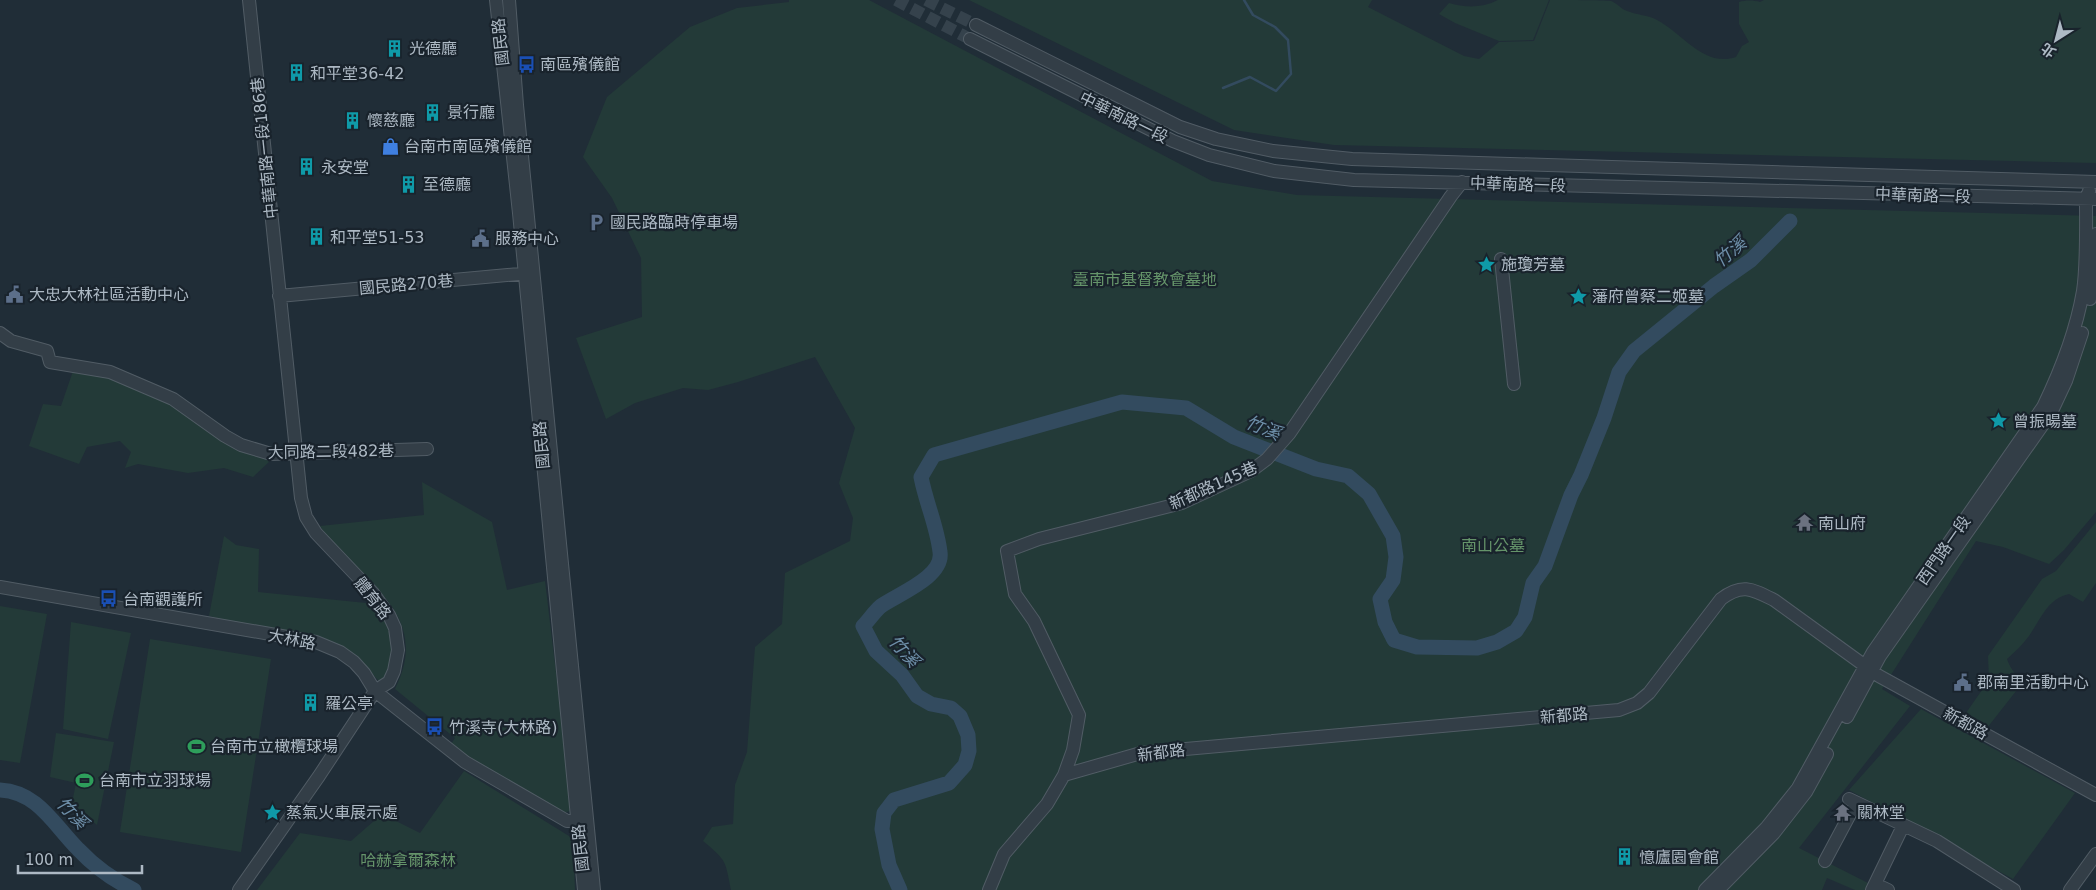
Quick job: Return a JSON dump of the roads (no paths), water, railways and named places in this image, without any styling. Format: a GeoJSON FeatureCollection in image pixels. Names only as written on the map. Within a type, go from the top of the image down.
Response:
{"type":"FeatureCollection","features":[{"type":"Feature","properties":{"kind":"street","name":"中華南路一段186巷"},"geometry":{"type":"LineString","coordinates":[[249,0],[295,453]]}},
{"type":"Feature","properties":{"kind":"street","name":"國民路"},"geometry":{"type":"LineString","coordinates":[[496,0],[529,273],[582,821],[584,890]]}},
{"type":"Feature","properties":{"kind":"street","name":"國民路"},"geometry":{"type":"LineString","coordinates":[[509,0],[529,273]]}},
{"type":"Feature","properties":{"kind":"street","name":"中華南路一段"},"geometry":{"type":"LineString","coordinates":[[976,25],[1180,127],[1216,139],[1273,151],[1352,159],[2095,184]]}},
{"type":"Feature","properties":{"kind":"street","name":"中華南路一段"},"geometry":{"type":"LineString","coordinates":[[970,38],[1139,126],[1173,141],[1209,154],[1274,171],[1354,180],[2091,199]]}},
{"type":"Feature","properties":{"kind":"street","name":"新都路145巷"},"geometry":{"type":"LineString","coordinates":[[1064,775],[1073,750],[1078,715],[1034,621],[1015,594],[1007,551],[1039,539],[1182,503],[1251,471],[1267,460],[1289,434],[1462,182]]}},
{"type":"Feature","properties":{"kind":"street","name":"西門路一段"},"geometry":{"type":"LineString","coordinates":[[1705,890],[1766,828],[1798,788],[1868,669],[2043,407],[2072,336],[2083,290],[2091,199],[2095,184]]}},
{"type":"Feature","properties":{"kind":"street","name":"西門路一段"},"geometry":{"type":"LineString","coordinates":[[1718,890],[1774,833],[1806,792],[1868,669],[1880,656],[2051,413],[2066,382],[2080,339],[2091,292],[2096,234]]}},
{"type":"Feature","properties":{"kind":"street"},"geometry":{"type":"LineString","coordinates":[[1501,259],[1514,384]]}},
{"type":"Feature","properties":{"kind":"street","name":"國民路270巷"},"geometry":{"type":"LineString","coordinates":[[279,296],[529,273]]}},
{"type":"Feature","properties":{"kind":"street","name":"大同路二段482巷"},"geometry":{"type":"LineString","coordinates":[[0,333],[11,342],[48,351],[50,362],[110,372],[173,399],[225,436],[241,445],[271,454],[426,449]]}},
{"type":"Feature","properties":{"kind":"street","name":"體育路"},"geometry":{"type":"LineString","coordinates":[[239,890],[320,776],[375,690],[389,682],[394,671],[398,650],[395,628],[389,615],[373,593],[311,526],[302,503],[295,453]]}},
{"type":"Feature","properties":{"kind":"street","name":"大林路"},"geometry":{"type":"LineString","coordinates":[[0,586],[316,642],[340,652],[354,662],[375,690],[465,762],[567,821],[582,821]]}},
{"type":"Feature","properties":{"kind":"street","name":"新都路"},"geometry":{"type":"LineString","coordinates":[[1064,775],[1141,753],[1619,710],[1637,703],[1649,693],[1722,599],[1733,590],[1740,589],[1755,590],[1774,600],[1868,669],[2096,795]]}},
{"type":"Feature","properties":{"kind":"street"},"geometry":{"type":"LineString","coordinates":[[989,890],[1004,854],[1047,804],[1064,775]]}},
{"type":"Feature","properties":{"kind":"street"},"geometry":{"type":"LineString","coordinates":[[1825,861],[1852,801],[1937,841],[2014,890]]}},
{"type":"Feature","properties":{"kind":"street","name":"國民路"},"geometry":{"type":"LineString","coordinates":[[582,821],[594,890]]}},
{"type":"Feature","properties":{"kind":"street"},"geometry":{"type":"LineString","coordinates":[[1888,890],[1873,887],[1903,826]]}},
{"type":"Feature","properties":{"kind":"street"},"geometry":{"type":"LineString","coordinates":[[2070,890],[2096,854]]}},
{"type":"Feature","properties":{"kind":"waterway"},"geometry":{"type":"LineString","coordinates":[[1223,88],[1250,77],[1276,91],[1291,74],[1288,40],[1275,27],[1253,15],[1244,0]]}},
{"type":"Feature","properties":{"kind":"waterway","name":"竹溪"},"geometry":{"type":"LineString","coordinates":[[900,890],[889,865],[882,829],[884,813],[894,800],[949,783],[965,765],[969,751],[968,735],[960,716],[951,708],[931,704],[917,696],[902,675],[876,651],[863,626],[881,606],[928,577],[939,561],[939,542],[921,477],[934,455],[1122,402],[1186,408],[1234,437],[1316,469],[1348,476],[1369,494],[1393,536],[1396,557],[1393,580],[1380,599],[1385,622],[1394,640],[1417,647],[1477,648],[1497,642],[1516,631],[1525,617],[1533,583],[1545,566],[1571,495],[1604,418],[1619,372],[1634,351],[1714,286],[1751,260],[1790,221]]}},
{"type":"Feature","properties":{"kind":"waterway","name":"竹溪"},"geometry":{"type":"LineString","coordinates":[[0,790],[13,792],[35,803],[84,855],[111,877],[134,890]]}},
{"type":"Feature","properties":{"kind":"tunnel"},"geometry":{"type":"LineString","coordinates":[[896,0],[970,39]]}},
{"type":"Feature","properties":{"kind":"tunnel"},"geometry":{"type":"LineString","coordinates":[[926,0],[976,25]]}},
{"type":"Feature","properties":{"kind":"place","name":"光德廳"},"geometry":{"type":"Point","coordinates":[395,48]}},
{"type":"Feature","properties":{"kind":"place","name":"南區殯儀館"},"geometry":{"type":"Point","coordinates":[526,64]}},
{"type":"Feature","properties":{"kind":"place","name":"和平堂36-42"},"geometry":{"type":"Point","coordinates":[296,73]}},
{"type":"Feature","properties":{"kind":"place","name":"景行廳"},"geometry":{"type":"Point","coordinates":[433,112]}},
{"type":"Feature","properties":{"kind":"place","name":"懷慈廳"},"geometry":{"type":"Point","coordinates":[353,120]}},
{"type":"Feature","properties":{"kind":"place","name":"台南市南區殯儀館"},"geometry":{"type":"Point","coordinates":[390,146]}},
{"type":"Feature","properties":{"kind":"place","name":"永安堂"},"geometry":{"type":"Point","coordinates":[307,167]}},
{"type":"Feature","properties":{"kind":"place","name":"至德廳"},"geometry":{"type":"Point","coordinates":[409,184]}},
{"type":"Feature","properties":{"kind":"place","name":"國民路臨時停車場"},"geometry":{"type":"Point","coordinates":[596,222]}},
{"type":"Feature","properties":{"kind":"place","name":"和平堂51-53"},"geometry":{"type":"Point","coordinates":[316,237]}},
{"type":"Feature","properties":{"kind":"place","name":"服務中心"},"geometry":{"type":"Point","coordinates":[481,238]}},
{"type":"Feature","properties":{"kind":"place","name":"施瓊芳墓"},"geometry":{"type":"Point","coordinates":[1487,264]}},
{"type":"Feature","properties":{"kind":"place","name":"大忠大林社區活動中心"},"geometry":{"type":"Point","coordinates":[15,294]}},
{"type":"Feature","properties":{"kind":"place","name":"藩府曾蔡二姬墓"},"geometry":{"type":"Point","coordinates":[1578,296]}},
{"type":"Feature","properties":{"kind":"place","name":"曾振暘墓"},"geometry":{"type":"Point","coordinates":[1999,421]}},
{"type":"Feature","properties":{"kind":"place","name":"南山府"},"geometry":{"type":"Point","coordinates":[1804,523]}},
{"type":"Feature","properties":{"kind":"place","name":"台南觀護所"},"geometry":{"type":"Point","coordinates":[109,599]}},
{"type":"Feature","properties":{"kind":"place","name":"郡南里活動中心"},"geometry":{"type":"Point","coordinates":[1963,682]}},
{"type":"Feature","properties":{"kind":"place","name":"羅公亭"},"geometry":{"type":"Point","coordinates":[311,703]}},
{"type":"Feature","properties":{"kind":"place","name":"竹溪寺(大林路)"},"geometry":{"type":"Point","coordinates":[435,727]}},
{"type":"Feature","properties":{"kind":"place","name":"台南市立橄欖球場"},"geometry":{"type":"Point","coordinates":[196,746]}},
{"type":"Feature","properties":{"kind":"place","name":"台南市立羽球場"},"geometry":{"type":"Point","coordinates":[85,780]}},
{"type":"Feature","properties":{"kind":"place","name":"蒸氣火車展示處"},"geometry":{"type":"Point","coordinates":[272,812]}},
{"type":"Feature","properties":{"kind":"place","name":"關林堂"},"geometry":{"type":"Point","coordinates":[1843,812]}},
{"type":"Feature","properties":{"kind":"place","name":"憶廬園會館"},"geometry":{"type":"Point","coordinates":[1625,857]}},
{"type":"Feature","properties":{"kind":"park label","name":"臺南市基督教會墓地"},"geometry":{"type":"Point","coordinates":[1145,279]}},
{"type":"Feature","properties":{"kind":"park label","name":"南山公墓"},"geometry":{"type":"Point","coordinates":[1493,545]}},
{"type":"Feature","properties":{"kind":"park label","name":"哈赫拿爾森林"},"geometry":{"type":"Point","coordinates":[408,860]}}]}
